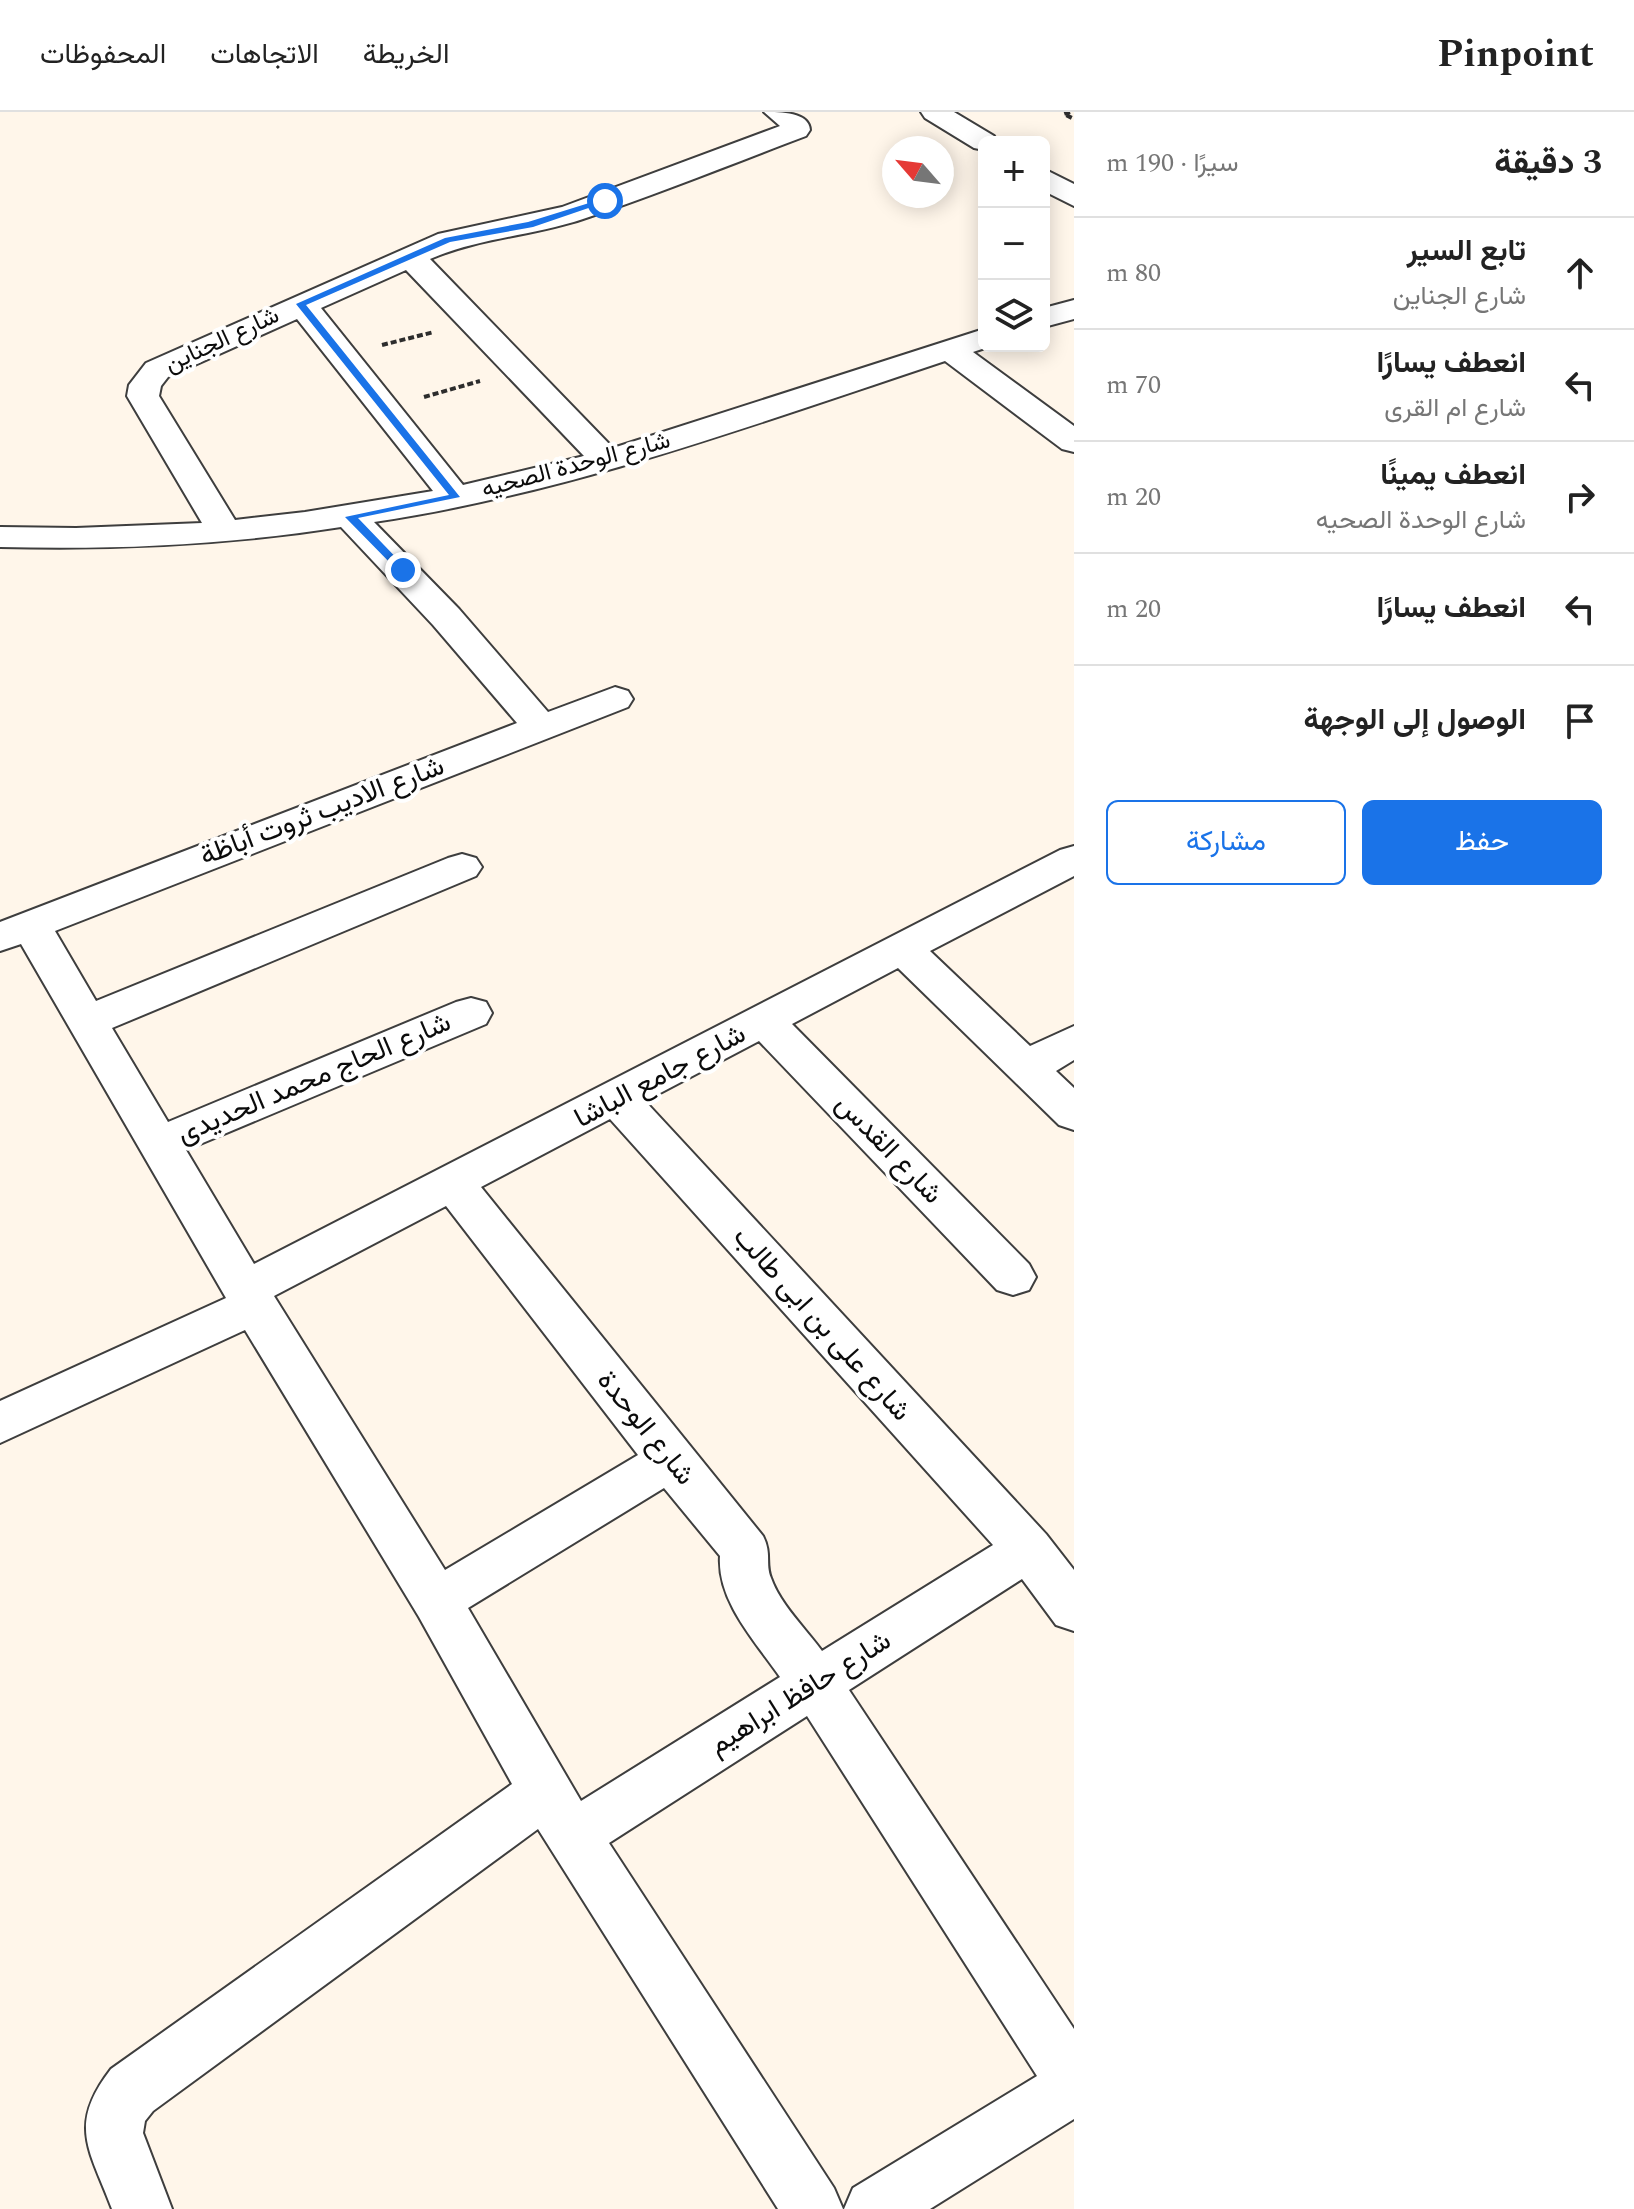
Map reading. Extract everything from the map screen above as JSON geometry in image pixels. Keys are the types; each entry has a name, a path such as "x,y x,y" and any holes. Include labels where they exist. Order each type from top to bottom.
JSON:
{"street":[{"name":"شارع الجناين","path":"223,529 143,396 151,375 164,366 448,240 530,225 572,213 796,130 797,125 778,112"},
{"path":"935,112 978,138"},
{"path":"1050,182 1074,197"},
{"path":"410,256 606,460"},
{"path":"301,304 455,497"},
{"path":"1050,316 1074,309"},
{"name":"شارع الوحدة الصحيه","path":"0,537 140,537 350,517 455,497 606,460 978,340"},
{"path":"949,349 1074,442"},
{"path":"350,517 446,617 540,726"},
{"name":"شارع الاديب ثروت أباظة","path":"15,930 615,699"},
{"name":"شارع جامع الباشا","path":"0,1423 250,1298 452,1182 904,950 1074,859"},
{"path":"85,1022 462,867"},
{"path":"15,930 85,1022 437,1601 559,1814 813,2209"},
{"path":"904,950 1074,1114"},
{"name":"شارع الحاج محمد الحديدى","path":"158,1144 471,1013"},
{"name":"شارع القدس","path":"764,1021 1013,1277"},
{"path":"1026,1068 1074,1041"},
{"name":"شارع على بن ابى طالب","path":"617,1099 1056,1573"},
{"name":"شارع الوحدة","path":"452,1182 745,1551 744,1575 749,1589 815,1683 1074,2083"},
{"path":"437,1601 670,1460"},
{"name":"شارع حافظ ابراهيم","path":"142,2209 113,2133 118,2108 132,2090 559,1814 815,1683 1056,1573"},
{"path":"874,2209 1074,2083"}],"path":[{"path":"1070,112 1064,114 1074,119"},
{"path":"342,355 473,322"},
{"path":"385,409 519,370"}],"route":[{"path":"403,570 350,517 455,497 301,304 448,240 530,225 605,201"}]}
